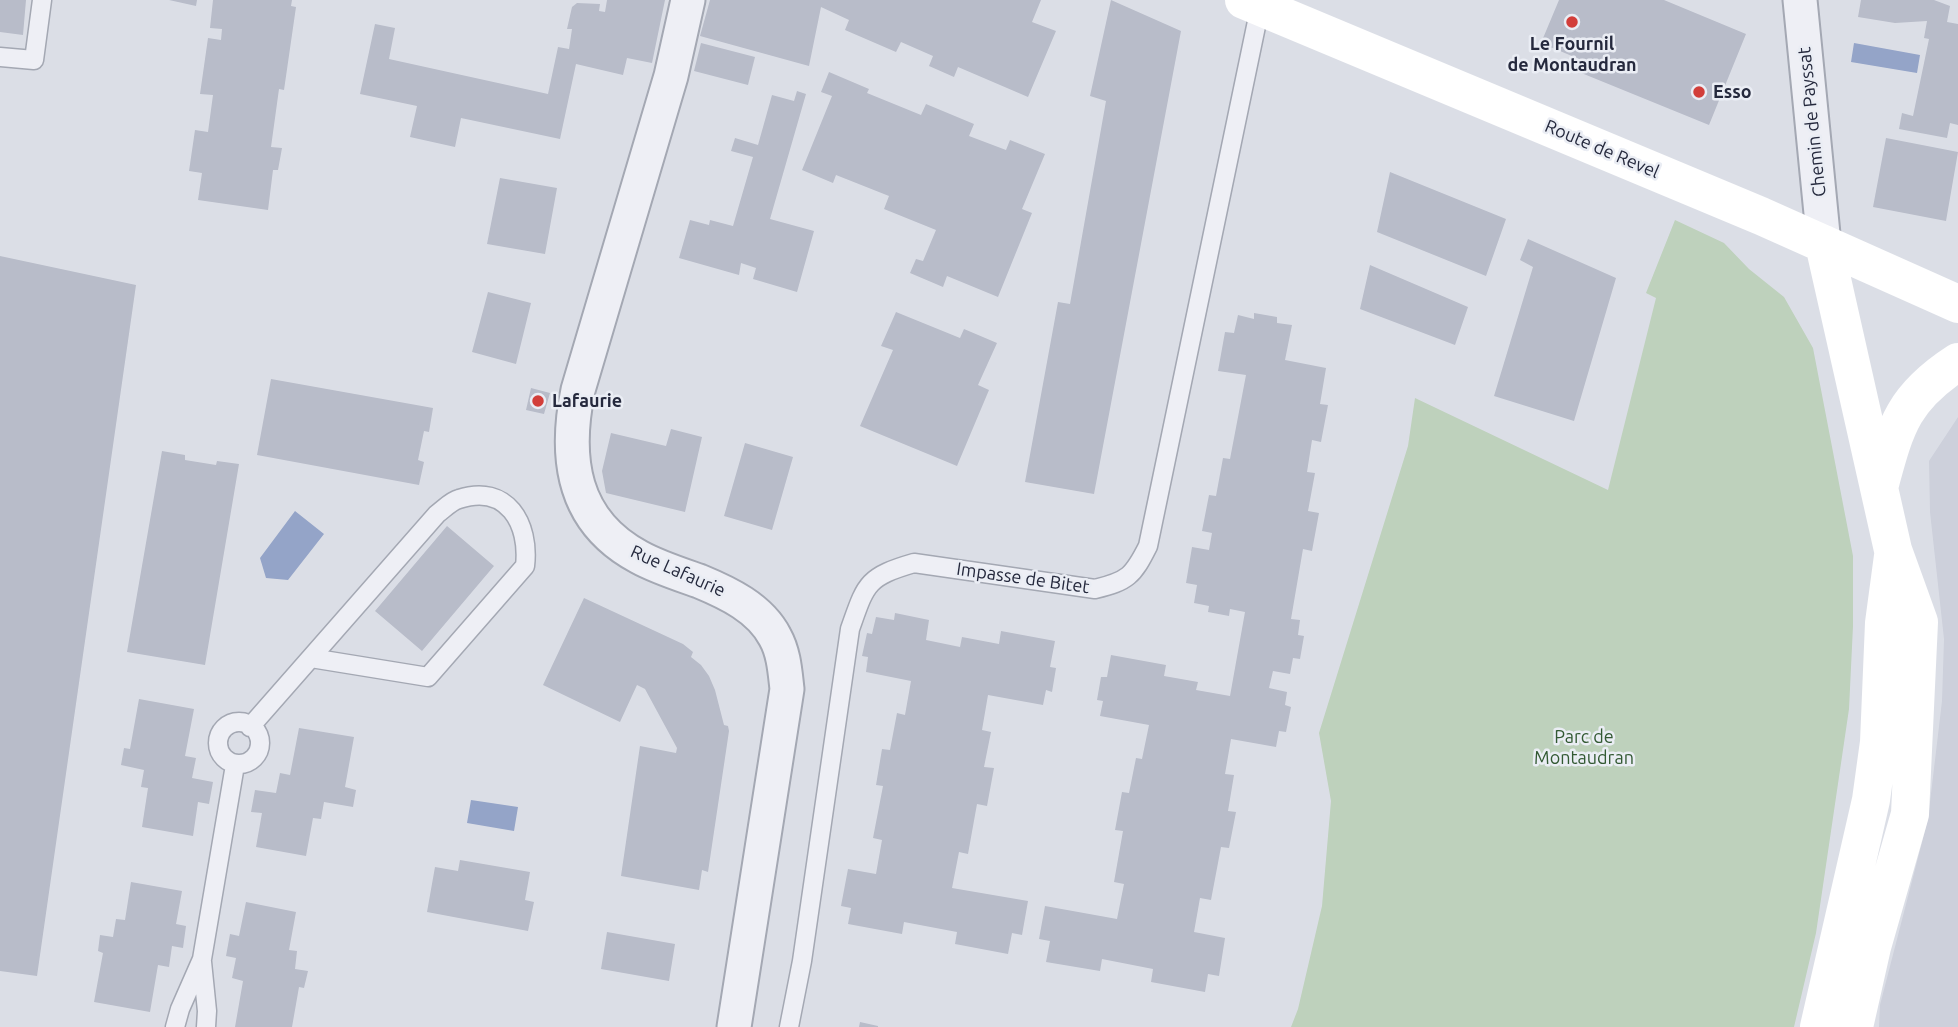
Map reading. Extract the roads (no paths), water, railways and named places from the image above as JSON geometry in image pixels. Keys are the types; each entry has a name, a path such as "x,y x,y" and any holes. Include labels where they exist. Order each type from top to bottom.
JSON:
{"street":[{"name":"Rue Lafaurie","path":"688,0 671,76 578,390 571,424 572,464 580,496 610,538 639,558 731,594 757,615 775,636 784,662 787,690 734,1027"},
{"name":"Chemin de Payssat","path":"1800,0 1824,244"},
{"name":"Route de Revel","path":"1252,3 1824,244 1958,304"},
{"path":"1824,244 1893,550 1919,622 1910,814 1872,947 1854,1027"},
{"path":"1880,486 1892,438 1913,398 1928,382 1958,362"},
{"path":"1819,1027 1871,800 1879,742 1884,623 1893,550"}],"lane":[{"path":"0,57 34,60 42,0"},
{"name":"Impasse de Bitet","path":"789,1027 802,961 850,629 863,590 885,572 914,563 1095,589 1119,583 1137,568 1148,546 1252,3"},
{"path":"250,727 437,514 457,499 475,496 496,498 510,508 523,526 527,548 525,566 428,677 311,658"},
{"path":"243,722 250,727 257,731 260,747 252,762 235,765 221,756 217,740 226,725 243,722"},
{"path":"175,1027 202,958 235,765"},
{"path":"202,958 206,1027"}],"water":[{"path":"1854,43 1920,55 1917,73 1851,62"},
{"path":"295,511 324,534 288,580 266,578 260,558"},
{"path":"471,800 518,807 514,831 467,823"}],"place":[{"name":"Le Fournil de Montaudran","path":"1572,22"},
{"name":"Esso","path":"1699,92"},
{"name":"Lafaurie","path":"538,401"}],"park label":[{"name":"Parc de Montaudran","path":"1584,747"}]}
